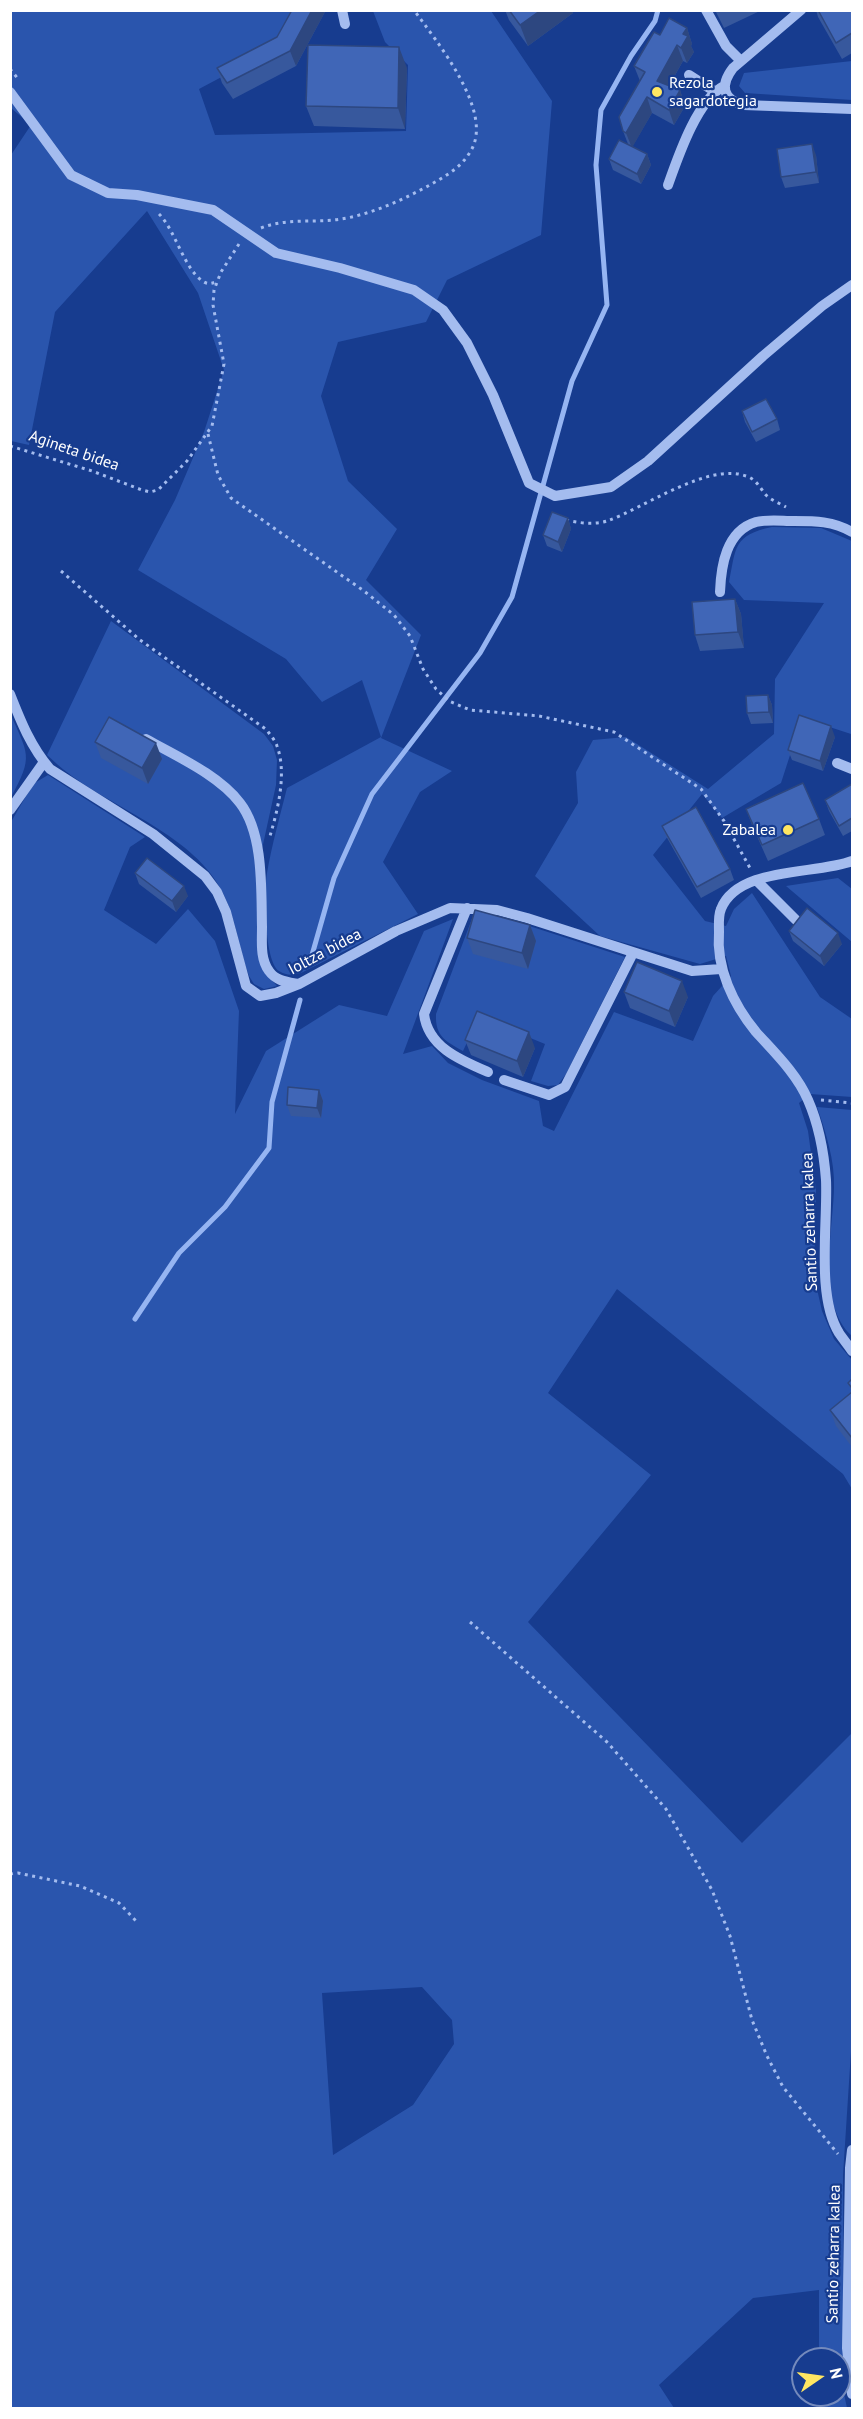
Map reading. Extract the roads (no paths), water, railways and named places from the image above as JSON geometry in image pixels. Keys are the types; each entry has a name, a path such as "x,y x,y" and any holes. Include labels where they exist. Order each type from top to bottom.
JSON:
{"street":[{"path":"342,10 345,24"},
{"path":"706,10 726,46 741,61"},
{"path":"668,185 685,138 728,75 741,61 801,10"},
{"path":"689,75 719,88 735,103 744,105 852,109"},
{"path":"10,92 71,175 108,193 137,195 213,210 276,253 340,268 414,290 443,310 467,343 493,395 529,483 555,496 611,487 648,461 771,349 822,306 852,285"},
{"path":"720,592 721,568 732,540 741,530 756,522 824,521 852,532"},
{"name":"Ioltza bidea","path":"10,694 28,739 50,769 153,834 204,876 217,892 226,912 246,986 260,996 276,993 299,984 415,923 450,908 497,910 692,971 721,969"},
{"path":"140,735 220,783 241,803 252,825 260,867 263,958 269,972 281,981 299,984"},
{"path":"10,810 44,762"},
{"path":"837,763 852,769"},
{"name":"Santio zeharra kalea","path":"852,861 836,867 767,876 732,894 721,910 718,940 721,969 740,1007 755,1030 796,1079 808,1100 821,1140 826,1179 824,1273 829,1304 837,1331 852,1351"},
{"path":"756,880 796,920"},
{"path":"467,908 424,1014 426,1027 436,1042 451,1054 488,1072"},
{"path":"504,1080 549,1095 565,1087 633,953"},
{"name":"Santio zeharra kalea","path":"852,2150 847,2348 852,2394"}],"waterway":[{"path":"310,962 334,878 372,794 480,653 512,597 572,381 607,305 596,165 601,110 631,56 655,21 658,10"},
{"path":"135,1319 179,1253 225,1207 269,1148 272,1102 300,1000"}],"place":[{"name":"Rezola sagardotegia","path":"657,92"},
{"name":"Zabalea","path":"788,830"}]}
